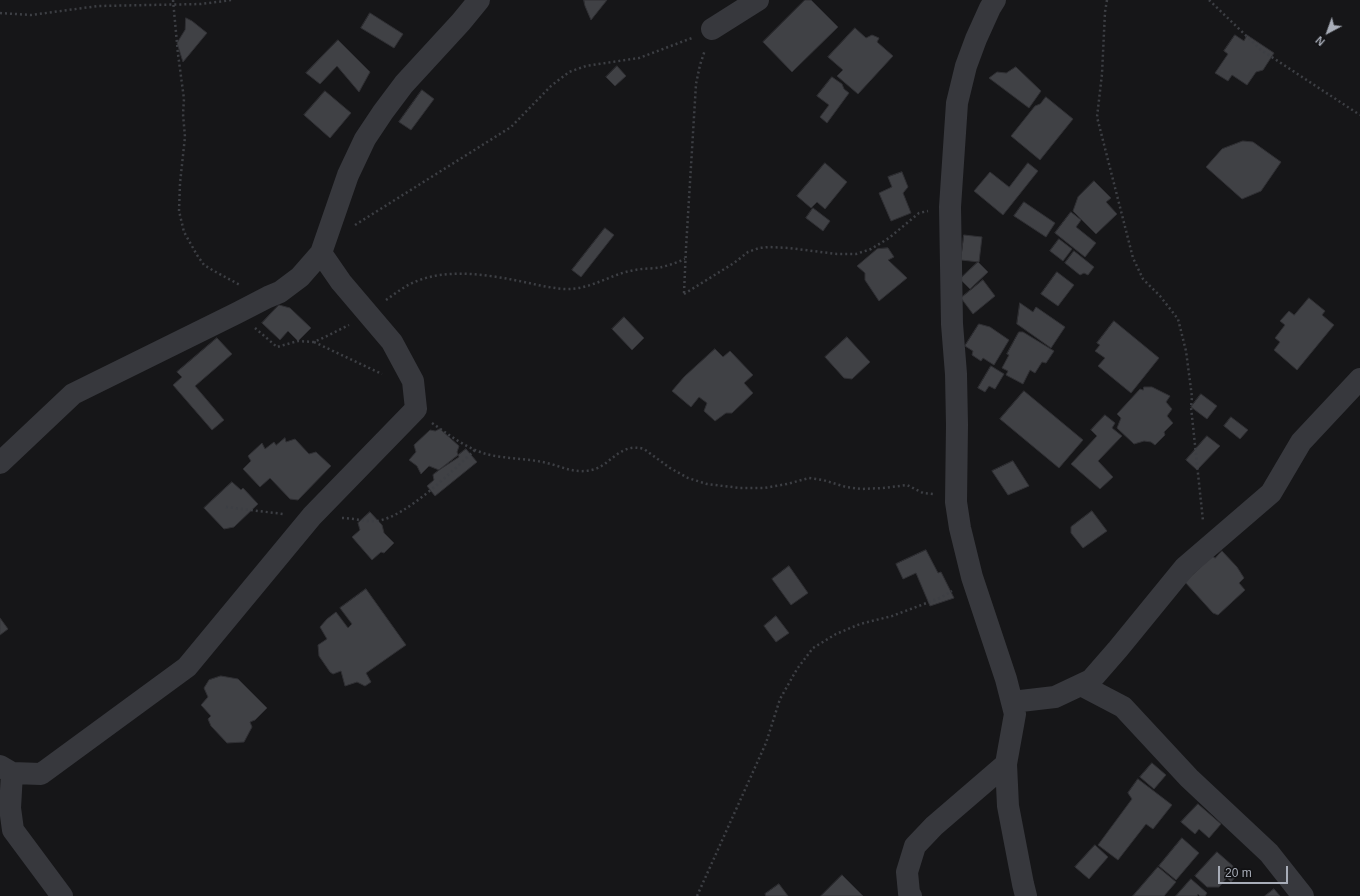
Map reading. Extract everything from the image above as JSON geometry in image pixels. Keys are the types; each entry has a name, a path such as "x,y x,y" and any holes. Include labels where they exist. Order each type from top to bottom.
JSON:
{"street":[{"path":"0,463 73,394 237,313 285,288 300,278 321,253 348,175 365,139 404,84 461,22 479,0"},
{"path":"995,0 976,39 966,66 957,103 950,207 952,324 956,374 956,502 960,528 972,577 1006,679 1015,714 1006,764 1008,806 1026,896"},
{"path":"712,28 748,2"},
{"path":"62,896 13,830 6,770 41,774 187,667 312,516 416,409 413,381 392,342 341,282 321,253"},
{"path":"1012,702 1054,697 1091,680 1185,567 1272,492 1301,442 1360,379"},
{"path":"1081,685 1123,707 1190,778 1269,853 1303,896"},
{"path":"911,896 909,893 908,872 915,846 934,826 1006,764"}],"path":[{"path":"173,0 184,99 183,114 185,137 180,183 179,211 184,232 204,265 245,287"},
{"path":"0,13 31,15 98,6 201,4 232,0"},
{"path":"1107,0 1102,74 1097,117 1133,258 1143,279 1160,296 1178,319 1186,351 1191,389 1191,407 1203,522"},
{"path":"1210,0 1262,50 1360,115"},
{"path":"712,28 700,64 696,84 684,294 734,263 748,252 759,248 789,248 837,254 856,254 870,249 889,238 919,212 950,207"},
{"path":"353,226 511,127 552,86 569,72 586,66 639,58 702,35 712,28"},
{"path":"314,342 325,338 368,313 403,288 418,280 437,275 458,274 487,276 565,289 580,288 597,284 634,270 662,267 686,259"},
{"path":"237,313 277,347 298,341 314,342 365,365 387,377"},
{"path":"416,409 440,429 459,442 475,450 487,454 547,463 570,470 595,469 625,450 639,447 688,478 706,484 740,488 764,488 809,478 861,489 907,485 922,493 929,494 957,490"},
{"path":"697,896 766,743 780,699 797,669 813,648 836,634 860,624 892,616 940,598 972,577"}],"building":[{"path":"584,0 607,0 591,20"},
{"path":"805,0 811,0 838,27 792,72 763,42"},
{"path":"370,13 403,34 394,48 361,28"},
{"path":"186,18 207,33 183,62 177,43 185,30"},
{"path":"855,28 866,38 872,35 879,38 877,42 893,56 858,94 837,76 843,70 828,57"},
{"path":"1235,35 1244,41 1247,35 1274,53 1263,70 1256,72 1247,85 1232,75 1228,81 1215,73 1228,54 1224,51"},
{"path":"338,40 370,72 359,92 337,66 320,84 306,73"},
{"path":"617,66 626,76 615,86 606,77"},
{"path":"1016,67 1041,91 1029,108 989,78 997,72 1006,73"},
{"path":"832,77 842,84 844,89 849,93 827,123 820,117 829,105 817,96"},
{"path":"422,90 434,99 411,130 399,122"},
{"path":"325,91 351,113 330,138 304,115"},
{"path":"1046,97 1073,119 1040,160 1011,136 1035,106 1040,104"},
{"path":"1243,141 1253,142 1281,162 1261,191 1242,199 1206,167 1222,149"},
{"path":"825,163 847,182 825,209 817,202 811,208 797,196"},
{"path":"1028,163 1038,171 1003,215 974,191 990,172 1009,187"},
{"path":"902,172 908,187 903,193 911,213 891,221 879,193 892,187 888,177"},
{"path":"1094,181 1111,198 1106,202 1117,214 1096,234 1073,211 1078,197"},
{"path":"1024,202 1055,223 1046,237 1014,216"},
{"path":"813,208 830,221 823,231 806,218"},
{"path":"1071,212 1081,220 1076,227 1096,243 1085,257 1055,233"},
{"path":"605,228 614,235 581,277 572,270"},
{"path":"964,235 982,237 979,262 961,260"},
{"path":"1059,239 1072,249 1063,261 1050,251"},
{"path":"888,248 894,257 888,260 907,278 879,301 865,280 865,273 857,266 877,249"},
{"path":"1074,251 1094,267 1088,275 1084,273 1080,275 1065,263"},
{"path":"978,262 988,272 970,289 960,279"},
{"path":"1057,272 1074,285 1058,306 1041,294"},
{"path":"983,280 995,296 973,314 961,298"},
{"path":"1309,298 1325,311 1322,315 1334,325 1297,370 1274,350 1280,342 1275,338 1285,325 1280,321 1289,311 1294,315"},
{"path":"1020,303 1033,312 1036,307 1065,327 1051,348 1017,324"},
{"path":"279,305 290,308 311,328 298,341 288,331 280,340 262,323"},
{"path":"624,317 644,338 632,350 612,329"},
{"path":"1114,321 1159,358 1131,393 1098,366 1105,358 1095,351 1100,345 1097,343"},
{"path":"979,324 990,327 1009,340 994,365 983,358 981,361 972,355 973,351 965,346"},
{"path":"1019,332 1023,332 1054,351 1046,363 1042,362 1035,373 1030,370 1023,384 1006,375 1008,371 1002,368 1009,355 1007,354"},
{"path":"847,337 870,362 852,379 844,378 825,357"},
{"path":"217,338 232,354 195,386 224,420 212,430 173,385 182,377 177,372"},
{"path":"715,349 723,357 730,351 753,375 744,383 753,393 732,413 726,413 715,421 704,411 707,403 699,397 691,407 672,391 684,377"},
{"path":"991,366 1004,374 995,389 989,386 985,392 978,388"},
{"path":"1144,387 1152,387 1170,396 1166,402 1172,409 1167,416 1173,423 1164,432 1165,435 1155,445 1151,442 1144,441 1134,444 1117,428 1121,418 1117,414 1140,389 1143,390"},
{"path":"1024,391 1083,440 1059,468 1000,419"},
{"path":"1201,394 1217,406 1207,419 1191,407"},
{"path":"1105,415 1115,423 1112,428 1122,436 1098,461 1113,477 1100,489 1071,464 1097,436 1091,430"},
{"path":"1231,417 1248,430 1240,439 1224,426"},
{"path":"440,429 459,446 457,452 459,457 439,470 429,466 421,474 417,466 409,460 416,452 414,445 430,430 435,431"},
{"path":"1207,436 1220,446 1197,470 1186,460"},
{"path":"285,438 286,442 295,439 309,454 316,452 331,466 298,500 290,499 270,478 260,487 243,469 251,461 248,456 262,443 265,449 274,442 276,445"},
{"path":"466,449 477,462 435,496 427,486 434,480 433,475"},
{"path":"1013,461 1029,486 1008,495 992,471"},
{"path":"232,482 241,490 243,488 258,504 234,527 224,529 204,508"},
{"path":"1092,511 1107,531 1083,548 1071,533 1071,527"},
{"path":"370,512 382,525 384,533 394,543 384,553 381,552 372,560 352,537 360,530 358,523"},
{"path":"926,550 938,573 941,572 954,598 930,606 916,573 903,579 896,564"},
{"path":"1222,551 1237,567 1244,578 1239,583 1245,590 1218,615 1213,613 1185,582 1212,556 1215,558"},
{"path":"789,566 808,593 791,605 772,579"},
{"path":"366,589 406,645 366,673 371,682 365,686 357,682 345,686 341,671 333,674 330,672 319,656 318,645 327,639 320,627 336,612 348,628 352,624 340,608"},
{"path":"776,616 789,633 776,642 764,626"},
{"path":"0,618 8,629 0,635"},
{"path":"221,676 238,679 267,708 255,720 250,722 252,727 244,742 227,743 211,726 208,719 211,716 201,705 208,697 204,688 209,680"},
{"path":"1152,763 1166,775 1154,789 1140,777"},
{"path":"1138,779 1172,805 1153,829 1146,824 1118,860 1098,845 1132,799 1128,793"},
{"path":"1198,804 1221,824 1209,838 1199,829 1195,834 1181,822"},
{"path":"1182,838 1199,853 1176,880 1159,866"},
{"path":"1095,845 1108,857 1089,879 1075,867"},
{"path":"1217,852 1233,866 1232,869 1238,874 1231,882 1227,878 1219,887 1207,887 1195,876"},
{"path":"1158,867 1176,882 1164,896 1133,896"},
{"path":"842,875 863,896 821,896"},
{"path":"1191,879 1207,893 1205,896 1200,896 1198,894 1197,896 1176,896"},
{"path":"779,884 788,896 766,896 765,894"},
{"path":"1274,889 1280,896 1265,896"}]}
